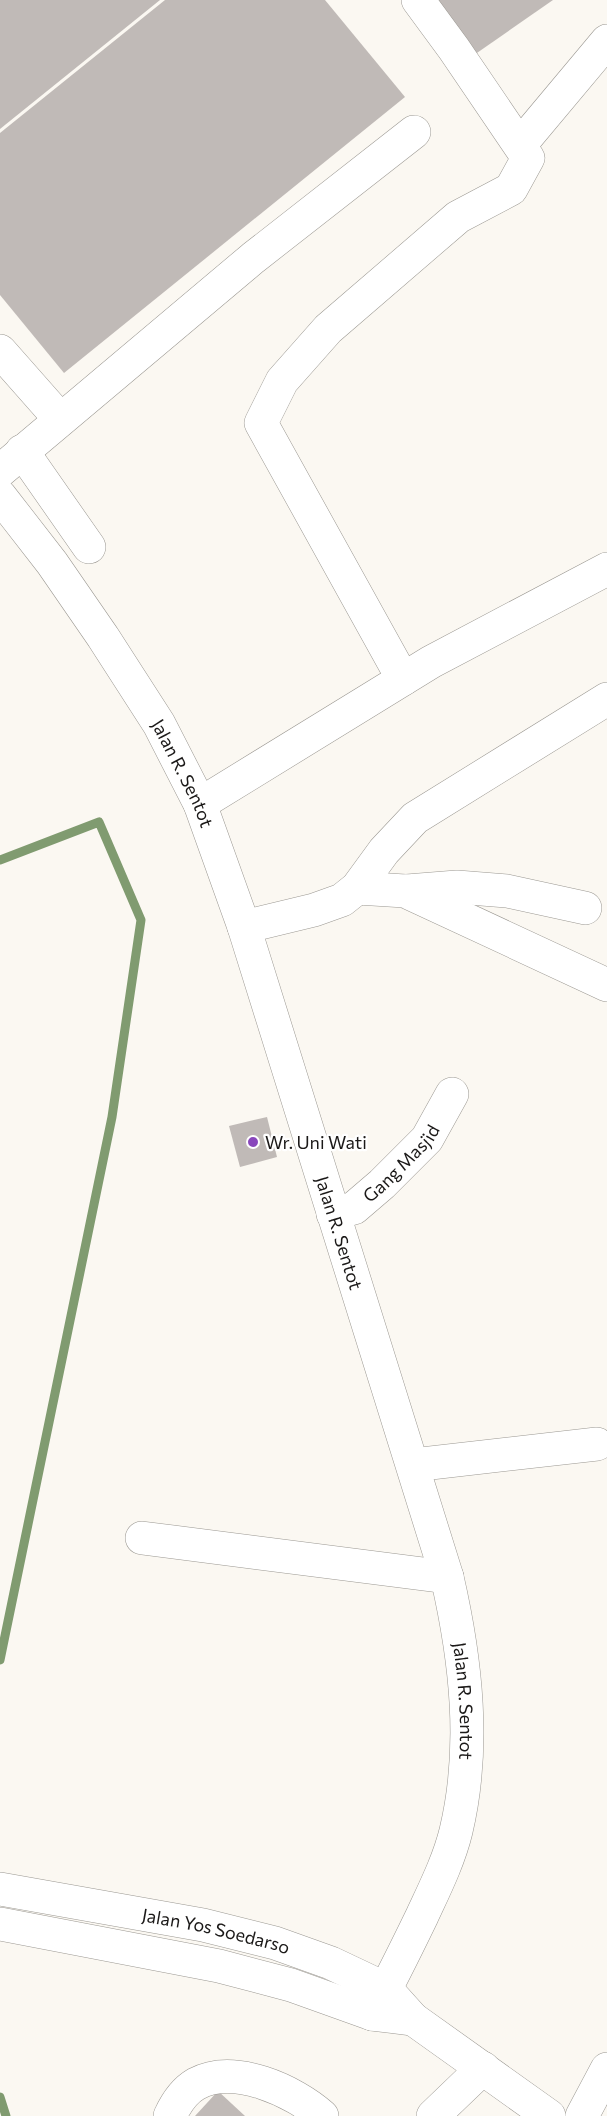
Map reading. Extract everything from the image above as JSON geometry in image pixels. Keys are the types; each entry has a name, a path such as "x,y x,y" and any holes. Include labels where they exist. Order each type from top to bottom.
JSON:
{"main road":[{"path":"403,679 261,423 282,381 328,329 458,217 511,189 528,158 418,0"},
{"path":"520,145 607,41"},
{"path":"89,547 11,461 253,258 414,132"},
{"path":"0,351 60,419"},
{"name":"Jalan R. Sentot","path":"2,503 52,563 103,637 159,724 200,804 243,927 447,1577 459,1626 465,1679 467,1742 464,1785 456,1832 441,1875 379,2001"},
{"path":"200,804 431,662 607,569"},
{"path":"243,927 342,900 357,888 384,851 415,818 607,699"},
{"path":"357,888 405,891 457,887 507,891 585,908"},
{"path":"405,891 607,985"},
{"name":"Gang Masjid","path":"333,1214 354,1208 427,1139 452,1094"},
{"path":"413,1465 597,1444"},
{"path":"142,1538 447,1577"},
{"name":"Jalan Yos Soedarso","path":"0,1889 203,1925 275,1943 331,1963 379,2001 413,2019 549,2116"},
{"name":"Jalan Yos Soedarso","path":"0,1924 229,1969 291,1985 379,2001"},
{"path":"433,2116 483,2068"},
{"path":"582,2116 607,2069"},
{"path":"170,2116 183,2094 197,2084 229,2077 252,2080 279,2088 310,2106 322,2116"}],"building":[{"path":"0,0 160,0 0,129"},
{"path":"165,0 325,0 405,97 64,373 0,295 0,133"},
{"path":"435,0 553,0 474,55"},
{"name":"Wr. Uni Wati","path":"267,1117 277,1157 240,1167 229,1126"},
{"path":"218,2091 245,2116 195,2116"}],"waterway":[{"path":"0,860 99,822 141,920 112,1117 0,1660"},
{"path":"0,2097 6,2116"}],"place":[{"name":"Wr. Uni Wati","path":"253,1142"}]}
